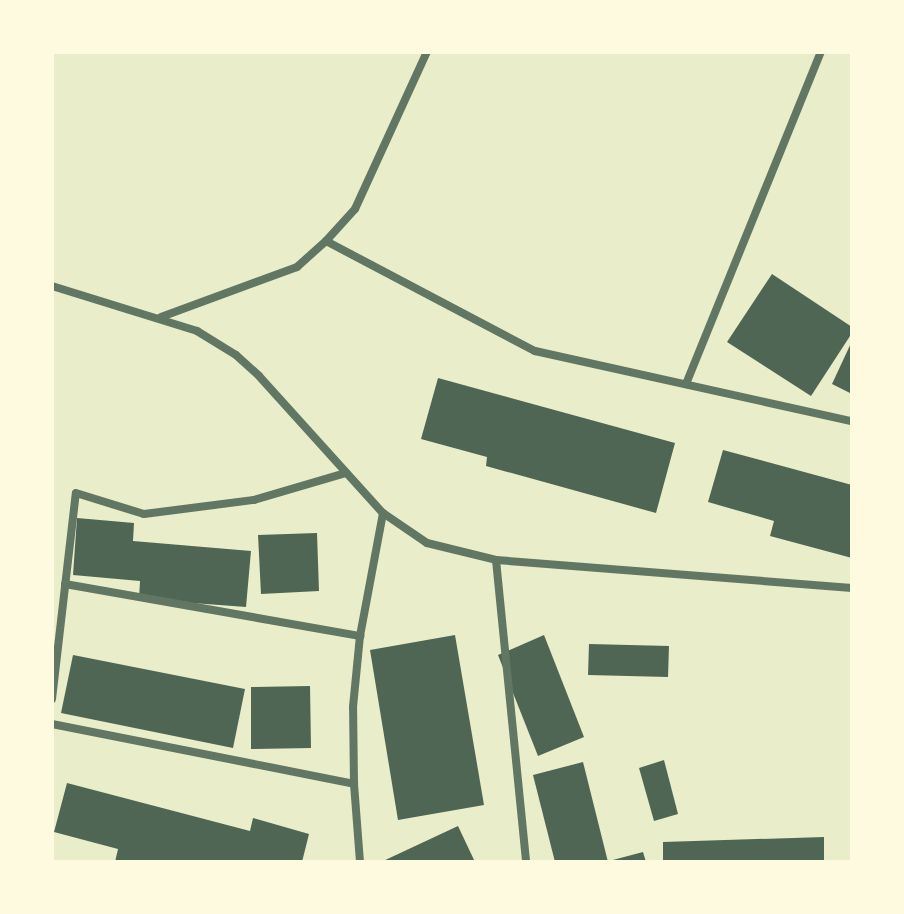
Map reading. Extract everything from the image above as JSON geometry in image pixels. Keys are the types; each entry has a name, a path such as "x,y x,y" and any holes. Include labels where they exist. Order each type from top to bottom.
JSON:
{"street":[{"path":"161,317 297,267 326,241 361,197 427,52"},
{"path":"686,384 821,52"},
{"path":"326,241 535,351 852,421"},
{"path":"52,286 161,317 197,331 236,355 267,384 383,513 427,543 496,560 852,588"},
{"path":"52,699 76,493 144,514 254,500 346,473"},
{"path":"360,862 354,784 353,707 360,636 383,513"},
{"path":"496,560 526,862"},
{"path":"65,584 360,636"},
{"path":"52,724 354,784"}],"building":[{"path":"772,274 852,327 852,333 811,396 727,342"},
{"path":"852,341 852,394 832,384"},
{"path":"438,378 675,443 656,513 486,466 487,457 421,439"},
{"path":"723,450 852,485 852,558 770,536 774,521 708,502"},
{"path":"77,518 134,523 133,541 251,551 246,607 139,599 140,581 73,575"},
{"path":"317,533 319,591 261,594 258,535"},
{"path":"455,635 484,805 398,820 370,650"},
{"path":"544,635 584,737 538,756 498,655"},
{"path":"589,644 669,646 668,677 588,675"},
{"path":"73,655 245,689 233,748 61,713"},
{"path":"310,686 311,748 251,749 251,687"},
{"path":"664,760 678,814 654,821 639,768"},
{"path":"583,762 608,862 555,862 533,775"},
{"path":"67,783 250,831 253,818 309,834 302,862 115,862 118,849 54,832"},
{"path":"458,826 475,862 381,862"},
{"path":"824,837 824,862 663,862 663,842"},
{"path":"643,852 646,862 609,862 609,861"}]}
